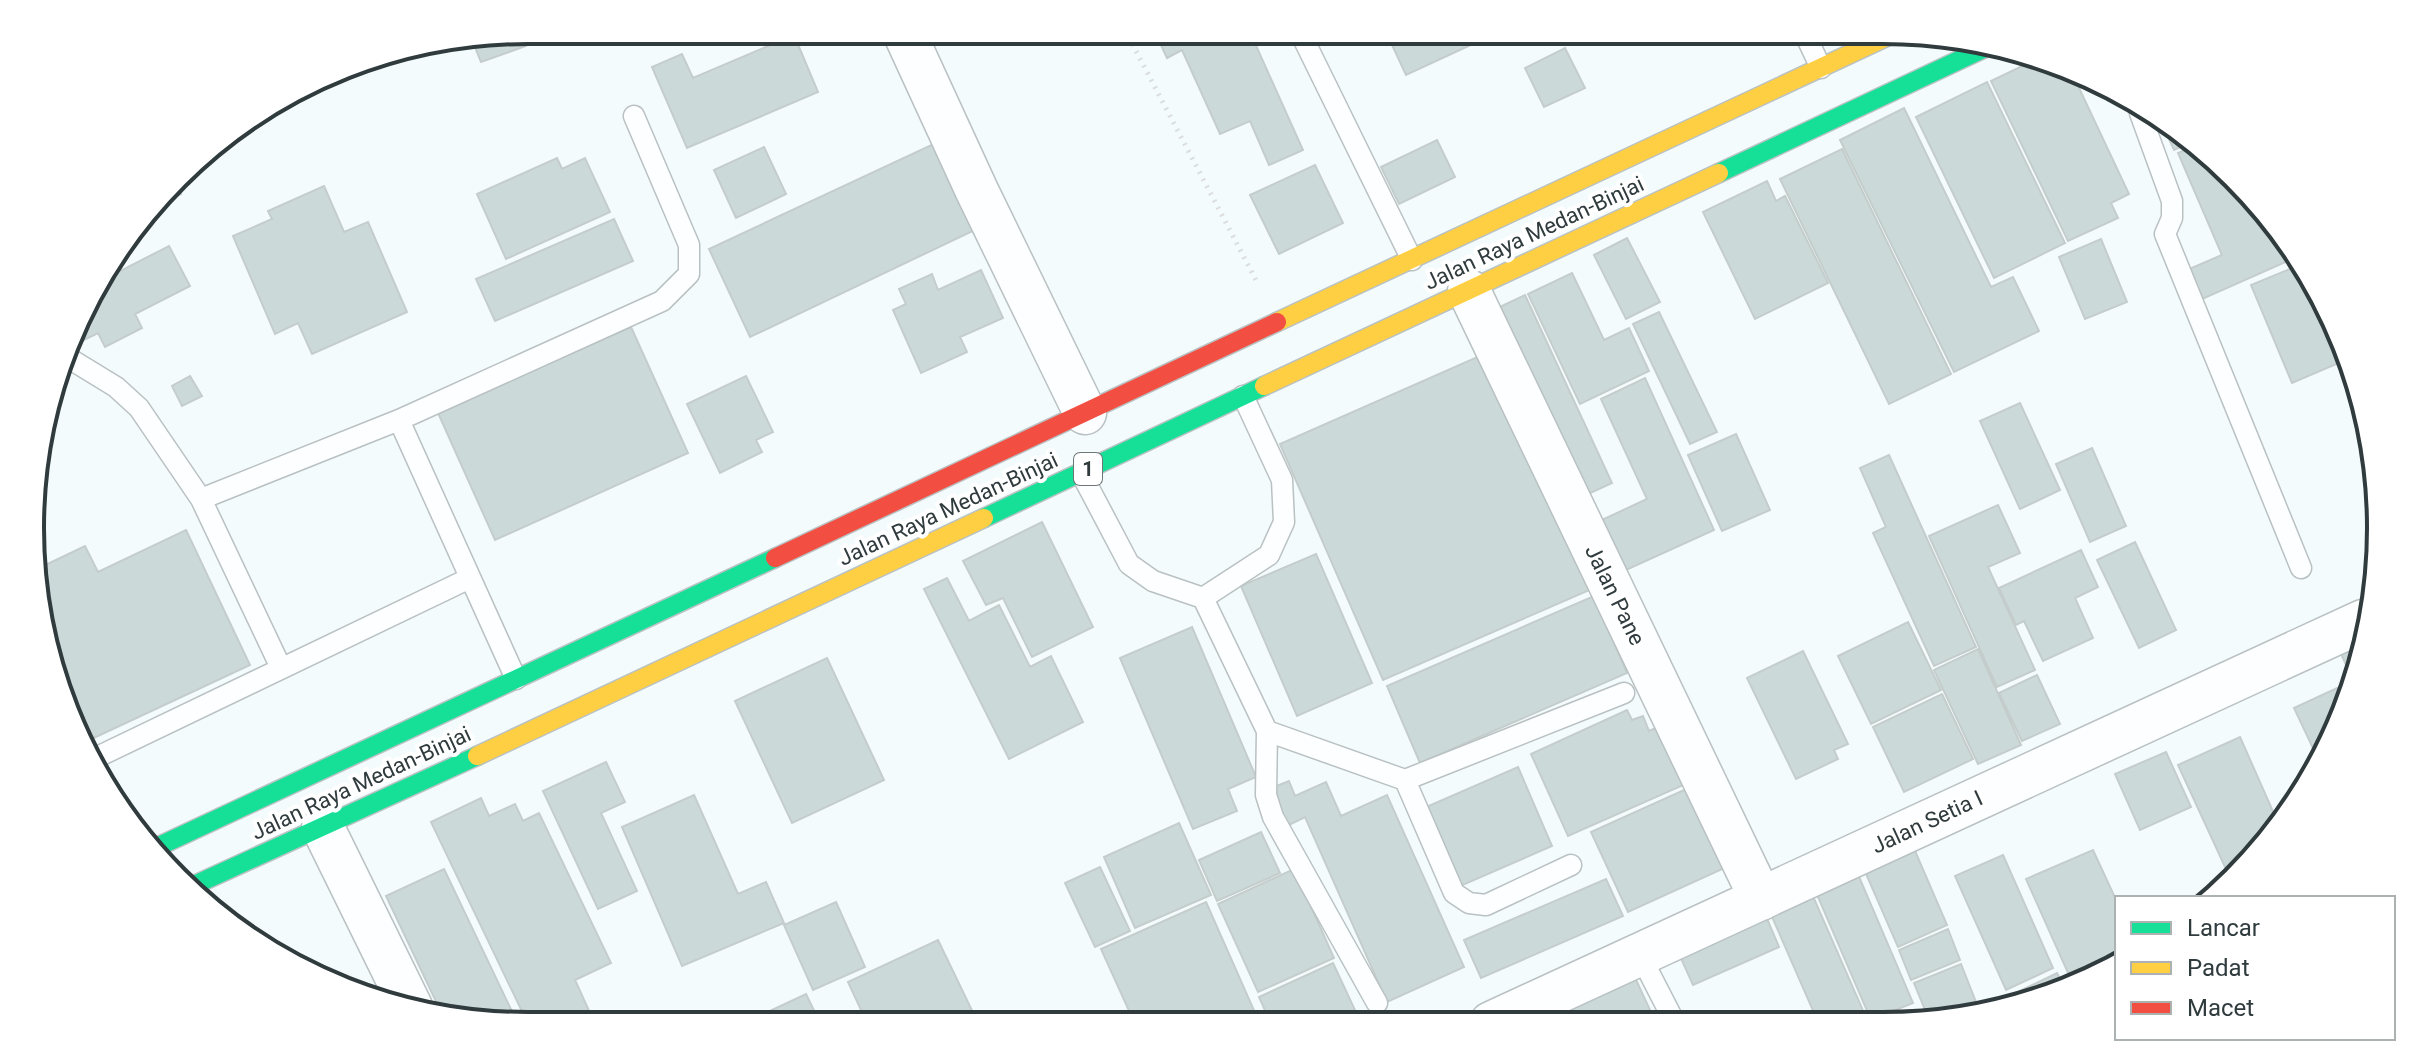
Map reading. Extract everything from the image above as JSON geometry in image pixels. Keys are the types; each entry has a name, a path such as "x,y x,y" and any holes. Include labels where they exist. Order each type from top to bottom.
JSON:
{"highway":[{"name":"Jalan Raya Medan-Binjai","path":"162,845 516,679 832,538 1085,413 1872,44"},
{"name":"Jalan Raya Medan-Binjai","path":"199,883 323,828 848,574 1081,473 1975,53"}],"street":[{"path":"909,44 1085,413"},
{"name":"Jalan Pane","path":"1469,291 1761,899"},
{"name":"Jalan Setia I","path":"1515,1012 2358,623"},
{"path":"323,828 406,997"}],"lane":[{"path":"1306,44 1412,260"},
{"path":"1810,44 1821,68"},
{"path":"201,499 399,420 662,301 689,274 689,245 634,116"},
{"path":"2143,120 2172,201 2172,218 2165,234 2301,568"},
{"path":"74,361 116,387 139,408 201,499 281,668"},
{"path":"1203,598 1269,555 1284,522 1282,480 1243,396"},
{"path":"399,420 516,679"},
{"path":"1081,473 1129,564 1153,581 1203,598 1267,731 1266,795 1273,817 1377,1003"},
{"path":"101,755 470,578"},
{"path":"1267,731 1405,780 1624,693"},
{"path":"1405,780 1454,893 1469,903 1486,905 1571,865"},
{"path":"1640,955 1669,1012"}],"path":[{"path":"1132,44 1278,322"}],"building":[{"path":"525,44 526,46 481,62 475,47"},
{"path":"773,44 798,44 818,92 687,148 652,67 682,54 693,78"},
{"path":"1160,44 1255,44 1303,150 1269,165 1250,121 1220,134 1182,50 1167,58"},
{"path":"1392,44 1473,44 1406,75"},
{"path":"1565,48 1585,88 1544,107 1525,68"},
{"path":"2024,65 2078,85 2129,194 2111,203 2118,218 2068,241 1991,81"},
{"path":"1987,82 2065,243 1994,278 1916,117"},
{"path":"1904,108 1991,287 2013,277 2039,331 1954,372 1840,140"},
{"path":"2168,137 2181,147 2174,150"},
{"path":"1437,140 1455,177 1399,204 1381,167"},
{"path":"940,141 981,227 750,337 709,249"},
{"path":"764,147 786,194 736,218 714,170"},
{"path":"1842,149 1951,374 1889,404 1780,179"},
{"path":"2185,150 2225,186 2267,233 2287,261 2200,300 2187,270 2222,255 2178,153"},
{"path":"557,158 562,169 585,158 610,212 506,259 477,194"},
{"path":"1315,165 1343,223 1279,254 1250,195"},
{"path":"1767,181 1776,201 1785,196 1828,283 1755,319 1703,212"},
{"path":"324,186 344,232 368,222 407,312 312,354 298,323 275,334 233,236 272,219 268,211"},
{"path":"614,219 633,261 495,321 476,279"},
{"path":"1627,238 1660,302 1626,319 1594,255"},
{"path":"2101,239 2127,302 2085,319 2059,257"},
{"path":"169,246 190,286 135,314 142,328 105,347 98,333 82,341 94,314 118,272"},
{"path":"2291,268 2317,314 2338,363 2292,383 2251,285"},
{"path":"981,270 1003,318 960,337 967,352 921,373 893,310 906,304 899,289 932,274 938,290"},
{"path":"1572,273 1604,340 1629,328 1649,371 1580,404 1528,294"},
{"path":"1525,295 1612,483 1573,501 1487,313"},
{"path":"1659,312 1717,432 1690,444 1633,324"},
{"path":"631,327 688,453 495,540 438,413"},
{"path":"1491,351 1594,588 1383,680 1280,444"},
{"path":"190,376 202,396 182,406 172,386"},
{"path":"746,376 773,432 756,440 762,452 720,473 687,404"},
{"path":"1645,378 1714,530 1615,575 1589,526 1647,499 1601,399"},
{"path":"2020,403 2060,490 2020,509 1980,421"},
{"path":"1736,434 1770,510 1722,531 1688,455"},
{"path":"2092,448 2126,526 2090,542 2056,464"},
{"path":"1889,455 1976,647 1934,666 1873,533 1886,527 1860,468"},
{"path":"1998,505 2020,553 1988,567 2035,670 1997,687 1929,536"},
{"path":"1042,522 1093,627 1032,657 1003,598 986,605 963,561"},
{"path":"186,530 250,665 92,739 60,653 45,565 85,546 98,572"},
{"path":"2135,542 2176,630 2139,648 2097,560"},
{"path":"2081,550 2098,587 2075,598 2093,638 2043,661 2024,621 2016,625 1999,588"},
{"path":"1316,554 1372,683 1297,716 1241,586"},
{"path":"947,578 969,621 999,605 1030,667 1051,656 1083,722 1009,759 924,589"},
{"path":"1594,596 1627,673 1420,763 1387,686"},
{"path":"1908,622 1941,690 1871,724 1838,656"},
{"path":"1192,627 1256,777 1228,789 1237,811 1193,829 1120,658"},
{"path":"1978,649 2021,745 1978,764 1934,670"},
{"path":"2352,649 2347,666 2341,654"},
{"path":"1803,651 1848,744 1834,750 1838,759 1796,779 1747,678"},
{"path":"827,658 884,780 792,823 735,701"},
{"path":"2037,675 2060,724 2022,741 1999,693"},
{"path":"2337,688 2338,691 2313,749 2294,708"},
{"path":"1942,694 1973,759 1904,792 1873,727"},
{"path":"1627,710 1632,720 1643,716 1649,731 1665,724 1690,782 1568,836 1531,754"},
{"path":"2240,737 2274,813 2226,869 2178,765"},
{"path":"2166,752 2191,807 2140,830 2115,774"},
{"path":"606,762 625,802 601,813 637,891 598,909 543,791"},
{"path":"1518,767 1552,846 1458,887 1424,808"},
{"path":"1289,781 1295,796 1326,782 1341,816 1387,795 1464,967 1387,1002 1305,817 1285,827 1269,789"},
{"path":"1695,785 1731,865 1628,912 1591,832"},
{"path":"694,795 738,894 766,882 784,923 682,966 622,827"},
{"path":"481,798 489,816 515,804 523,821 539,813 611,963 575,980 590,1012 522,1012 431,822"},
{"path":"1179,823 1211,895 1135,928 1104,857"},
{"path":"1261,832 1280,873 1217,901 1199,860"},
{"path":"1909,837 1947,925 1898,947 1860,860"},
{"path":"2093,850 2115,898 2115,952 2069,975 2026,879"},
{"path":"2003,855 2053,968 2006,990 1955,876"},
{"path":"1854,865 1913,1003 1891,1012 1868,1012 1812,883"},
{"path":"1100,867 1130,931 1095,947 1065,883"},
{"path":"444,869 512,1012 437,1003 386,896"},
{"path":"1294,869 1334,958 1258,992 1218,904"},
{"path":"1606,879 1623,916 1481,978 1464,940"},
{"path":"1808,885 1864,1012 1814,1012 1766,903"},
{"path":"836,902 865,967 813,990 784,925"},
{"path":"1206,902 1255,1012 1130,1012 1101,949"},
{"path":"1762,907 1779,947 1693,985 1675,945"},
{"path":"1948,929 1960,960 1911,980 1899,950"},
{"path":"938,940 973,1012 862,1012 848,982"},
{"path":"1333,963 1356,1012 1266,1012 1259,997"},
{"path":"1961,964 1976,1003 1925,1010 1914,983"},
{"path":"1631,969 1651,1012 1559,1012"},
{"path":"2057,973 2060,978 2039,986 2012,995"},
{"path":"806,994 815,1012 768,1012"}],"traffic: fast":[{"path":"1719,173 1975,53"},
{"path":"984,518 1264,386"},
{"path":"162,845 775,558"},
{"path":"199,883 477,756"}],"traffic: slow":[{"path":"1277,322 1871,44"},
{"path":"1264,386 1719,173"},
{"path":"477,756 984,518"}],"traffic: jam":[{"path":"775,558 1277,322"}]}
